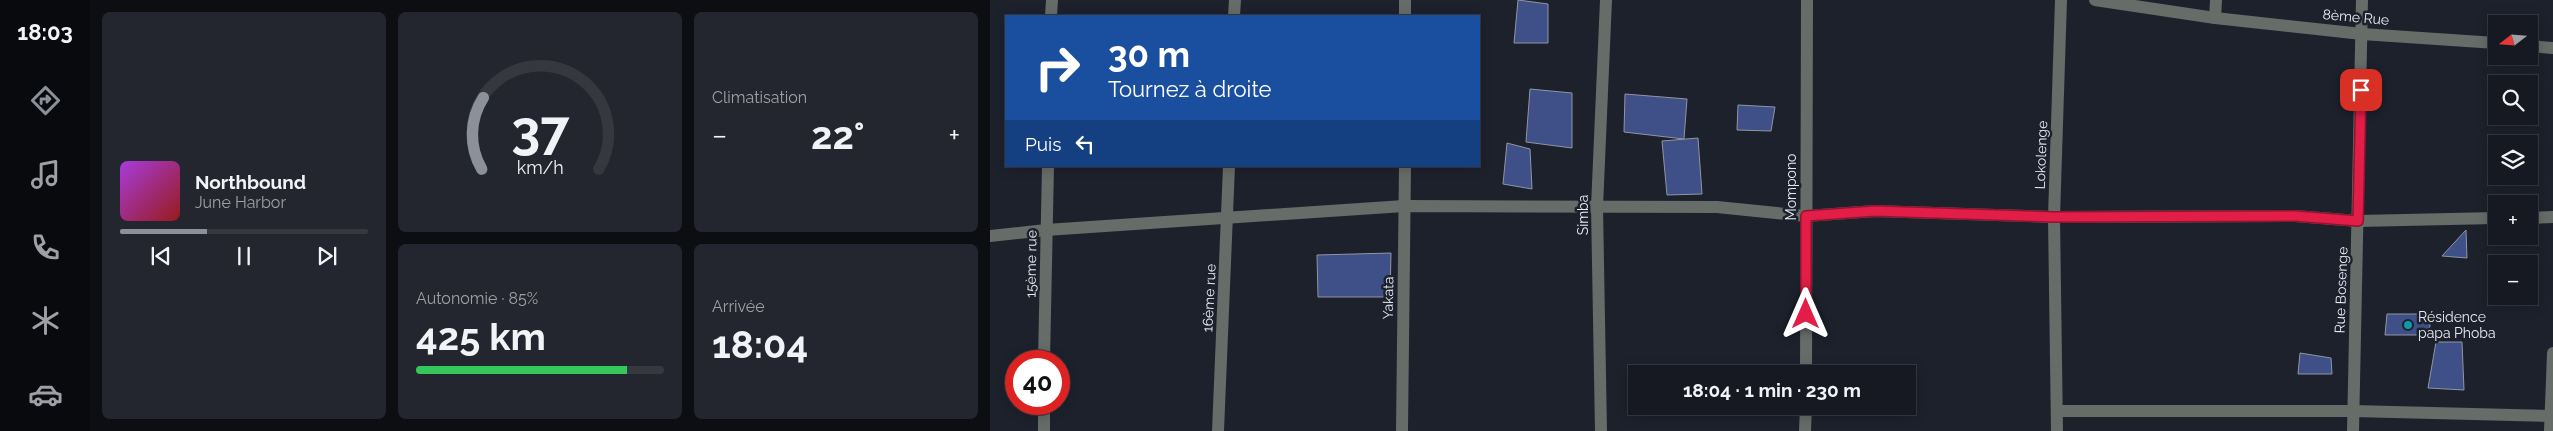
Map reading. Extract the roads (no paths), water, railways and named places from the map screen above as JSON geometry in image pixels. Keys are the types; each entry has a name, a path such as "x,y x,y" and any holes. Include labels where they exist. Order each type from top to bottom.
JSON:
{"street":[{"path":"1051,15 1052,0"},
{"path":"1234,15 1235,0"},
{"path":"1405,0 1405,15"},
{"name":"Simba","path":"1601,431 1598,206 1606,0"},
{"name":"Mompono","path":"1806,365 1807,0"},
{"name":"Lokolenge","path":"2057,431 2054,217 2060,0"},
{"name":"8ème Rue","path":"2095,0 2215,18 2362,34 2488,42"},
{"path":"2215,18 2216,0"},
{"name":"Rue Bosenge","path":"2353,431 2362,0"},
{"path":"2538,47 2553,48"},
{"name":"15ème rue","path":"1044,350 1048,167"},
{"name":"16ème rue","path":"1218,431 1229,167"},
{"name":"Yakata","path":"1402,431 1405,167"},
{"path":"990,236 1046,230 1404,206 1718,207 1806,216 1875,211 2054,217 2295,216 2358,221 2488,218"},
{"path":"2538,218 2553,217"},
{"path":"2550,431 2553,353"},
{"path":"2057,411 2353,411 2552,416"},
{"path":"1044,415 1044,431"},
{"path":"1805,431 1806,415"}],"place":[{"name":"Résidence papa Phoba","path":"2408,325"}]}
